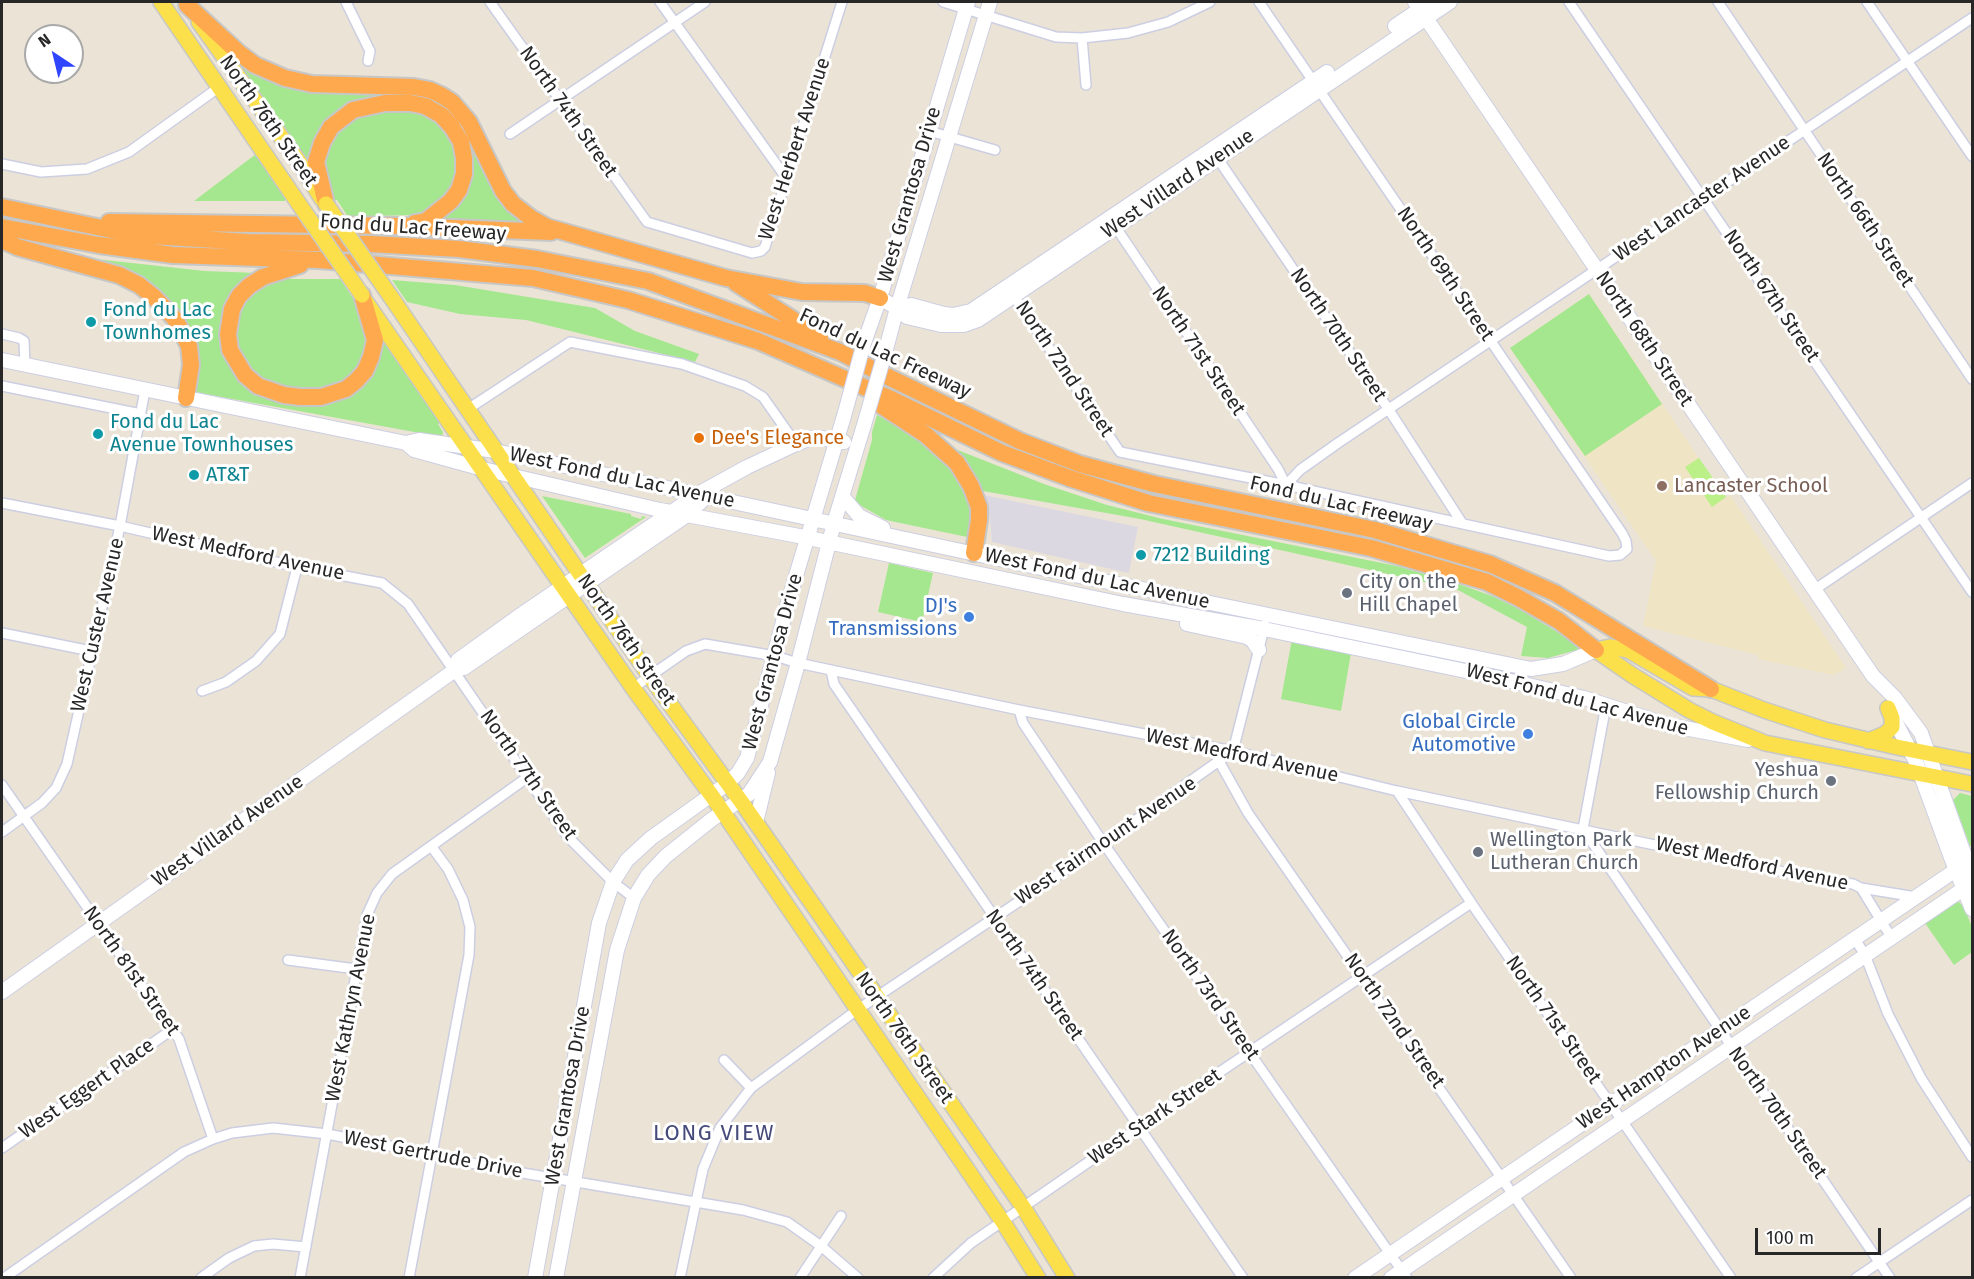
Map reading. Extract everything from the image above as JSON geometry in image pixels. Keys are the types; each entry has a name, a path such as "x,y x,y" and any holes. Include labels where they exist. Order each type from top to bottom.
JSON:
{"highway":[{"path":"186,3 239,53 255,65 285,78 312,84 414,87 441,95 452,102 469,122 495,177 513,204 546,227 726,278 802,292 865,293 880,298"},
{"path":"326,204 316,162 322,143 331,127 353,110 369,106 401,102 425,106 441,115 452,128 460,142 464,158 464,174 459,190 440,211 426,221 402,226"},
{"name":"Fond du Lac Freeway","path":"2,207 135,235 248,242 371,244 459,249 537,259 648,280 840,352 1020,441 1080,464 1154,484 1375,530 1490,564 1555,593 1711,689"},
{"path":"71,222 402,226 523,230 575,236"},
{"name":"Fond du Lac Freeway","path":"2,227 99,245 173,255 319,260 533,278 628,300 758,341 889,398 1002,453 1069,478 1148,503 1371,548 1487,582 1559,621 1596,650"},
{"path":"2,240 17,247 119,275 139,285 154,297 175,319 189,346 191,365 186,398"},
{"path":"319,260 279,270 263,277 239,296 232,309 228,334 230,350 245,375 264,388 300,398 321,397 346,388 365,371 375,340 362,296"},
{"path":"726,278 795,319 840,352"},
{"path":"835,375 926,435 957,463 971,486 979,507 974,553"}],"main road":[{"name":"North 76th Street","path":"161,2 633,688 723,812 1003,1222 1038,1278"},
{"name":"North 76th Street","path":"186,3 299,162 651,678 741,800 1023,1207 1067,1278"},
{"path":"1596,650 1610,647 1628,650 1683,684 1702,690 1711,689 1792,720 1868,741 1972,762"},
{"name":"West Fond du Lac Avenue","path":"1596,650 1689,710 1765,743 1972,784"},
{"path":"1868,741 1885,734 1892,727 1892,718 1888,708"}],"street":[{"path":"346,2 370,51 368,60"},
{"name":"North 74th Street","path":"490,2 647,222"},
{"path":"660,2 788,179"},
{"path":"510,134 705,2"},
{"name":"West Herbert Avenue","path":"647,222 752,253 760,251 765,246 842,2"},
{"path":"943,2 988,8 1056,37 1082,38 1128,33 1158,25 1210,2"},
{"name":"North 69th Street","path":"1259,2 1622,533 1627,549 1620,555 1609,556 1462,523"},
{"name":"West Villard Avenue","path":"880,298 907,317 941,325 957,326 978,320 1010,291 1316,85 1423,7 1450,2"},
{"name":"North 67th Street","path":"1569,2 1972,592"},
{"name":"North 66th Street","path":"1718,2 1972,379"},
{"path":"1868,2 1972,156"},
{"name":"West Grantosa Drive","path":"535,1278 599,923 613,882 627,860 651,838 728,783 747,758 864,343 880,298 967,5"},
{"name":"North 68th Street","path":"1423,7 1873,676 1972,876"},
{"name":"West Grantosa Drive","path":"556,1278 616,950 634,898 648,875 666,856 741,800 755,786 770,762 834,523 988,8"},
{"name":"West Lancaster Avenue","path":"1286,484 1300,470 1972,18"},
{"path":"1082,38 1086,85"},
{"path":"2,164 41,172 87,169 129,152 218,88"},
{"path":"929,132 995,150"},
{"name":"North 70th Street","path":"1214,154 1389,410 1462,523"},
{"name":"North 71st Street","path":"1112,222 1286,484"},
{"name":"North 72nd Street","path":"1010,291 1120,452 1286,484"},
{"path":"2,334 24,341 25,365"},
{"path":"468,409 570,342 682,364 745,386 754,391 770,407 796,444"},
{"name":"West Fond du Lac Avenue","path":"2,360 406,443 419,440 495,451 706,492 909,540 1531,669 1563,664 1596,650"},
{"path":"2,386 141,414"},
{"name":"West Custer Avenue","path":"2,832 42,803 56,788 63,776 120,526 145,390"},
{"name":"West Villard Avenue","path":"2,992 455,670 458,660 566,591 672,512 747,467 812,438 837,440 857,447"},
{"name":"West Fond du Lac Avenue","path":"406,443 414,450 483,469 672,512 1514,681 1606,705 1637,717 1668,725 1765,743"},
{"path":"1814,590 1972,483"},
{"path":"1286,484 1462,523"},
{"name":"West Villard Avenue","path":"583,579 687,515 706,492"},
{"path":"843,497 859,516 909,540"},
{"name":"West Medford Avenue","path":"2,503 120,526 297,567 382,583 408,604 455,670"},
{"path":"974,553 976,564 983,575"},
{"path":"202,691 226,682 256,661 279,634 297,567"},
{"path":"1148,608 1157,618 1247,637 1259,650"},
{"path":"1233,752 1267,615"},
{"path":"2,633 91,651"},
{"name":"West Medford Avenue","path":"633,688 651,678 686,651 705,644 775,656 798,663 1019,710 1233,752 1397,791 1822,880 1916,897"},
{"name":"North 77th Street","path":"455,670 568,837 613,882 634,898"},
{"name":"North 74th Street","path":"831,670 834,684 1244,1278"},
{"name":"North 68th Street","path":"1873,676 1895,698 1921,734 1965,864 1972,909"},
{"path":"1583,829 1606,705"},
{"name":"North 73rd Street","path":"1019,710 1023,723 1104,844 1391,1254 1400,1275"},
{"path":"755,733 777,739"},
{"name":"West Fairmount Avenue","path":"680,1278 703,1169 720,1128 751,1088 857,1010 1104,844 1233,752"},
{"path":"756,822 770,762"},
{"name":"North 72nd Street","path":"1220,763 1248,813 1571,1278"},
{"name":"West Kathryn Avenue","path":"300,1278 356,969 367,915 377,892 392,874 528,777"},
{"name":"North 81st Street","path":"2,785 173,1029 184,1050 213,1138"},
{"name":"North 71st Street","path":"1397,791 1471,903 1731,1278"},
{"name":"North 70th Street","path":"1583,829 1890,1278"},
{"path":"409,1278 469,955 470,927 464,900 448,869 431,846"},
{"name":"West Hampton Avenue","path":"1355,1278 1965,864"},
{"name":"West Hampton Avenue","path":"1400,1275 1513,1195 1968,886"},
{"name":"West Medford Avenue","path":"1861,888 1891,937"},
{"name":"West Stark Street","path":"933,1278 971,1243 1471,903"},
{"path":"1855,939 1865,955 1888,1014 1921,1078 1972,1157"},
{"path":"288,960 356,969"},
{"name":"West Eggert Place","path":"2,1148 173,1029"},
{"path":"724,1060 751,1088"},
{"name":"West Gertrude Drive","path":"213,1138 232,1133 273,1128 327,1134 493,1168 743,1210 787,1222 822,1246 858,1278"},
{"path":"4,1278 156,1170 184,1152 213,1138"},
{"path":"1856,1278 1972,1200"},
{"path":"800,1278 841,1216"},
{"path":"201,1278 243,1250 254,1246 273,1244 306,1247"}],"shaded area":[{"name":"Lancaster School","path":"1589,294 1712,478 1726,497 1730,495 1846,668 1834,675 1758,659 1758,655 1643,626 1656,561 1510,348"},
{"path":"984,495 1138,527 1129,573 992,542"}],"green space":[{"path":"223,44 266,75 406,90 446,103 533,226 427,226 467,175 438,109 350,105 310,166"},
{"path":"378,107 428,113 448,130 459,156 455,187 433,210 415,215 371,216 369,219 350,220 337,200 333,200 322,168 337,125"},
{"path":"256,154 285,195 285,201 194,201"},
{"path":"86,258 205,271 258,273 223,338 261,390 342,394 380,334 441,422 438,424 443,432 442,437 194,392 178,317"},
{"path":"266,279 340,279 353,298 359,302 369,333 364,360 347,380 321,391 291,390 254,376 234,346 239,305"},
{"path":"392,280 455,285 595,308 635,331 699,354 695,362 526,320 460,314 407,302"},
{"path":"1589,294 1662,404 1585,456 1510,348"},
{"path":"877,415 924,441 946,458 971,495 973,529 967,537 886,520 856,503"},
{"path":"950,447 1044,484 1107,505 1163,519 1397,566 1456,583 1519,609 1582,647 1576,653 1573,651 1548,658 1521,656 1527,627 1456,589 1140,519 977,490"},
{"path":"1699,458 1726,497 1712,507 1685,467"},
{"path":"542,496 631,514 641,519 642,516 646,517 585,558"},
{"path":"889,563 933,573 922,622 878,612"},
{"path":"1292,639 1351,653 1341,711 1281,699"},
{"path":"1960,793 1972,796 1972,846 1970,846 1953,800"},
{"path":"1959,902 1964,907 1972,927 1972,952 1954,965 1925,923"}],"place":[{"name":"Fond du Lac Townhomes","path":"91,322"},
{"name":"Fond du Lac Avenue Townhouses","path":"98,434"},
{"name":"Dee's Elegance","path":"699,438"},
{"name":"AT&T","path":"194,475"},
{"name":"Lancaster School","path":"1662,486"},
{"name":"7212 Building","path":"1141,555"},
{"name":"City on the Hill Chapel","path":"1347,593"},
{"name":"DJ's Transmissions","path":"969,617"},
{"name":"Global Circle Automotive","path":"1528,734"},
{"name":"Yeshua Fellowship Church","path":"1831,781"},
{"name":"Wellington Park Lutheran Church","path":"1478,852"}],"district":[{"name":"LONG VIEW","path":"714,1134"}]}
